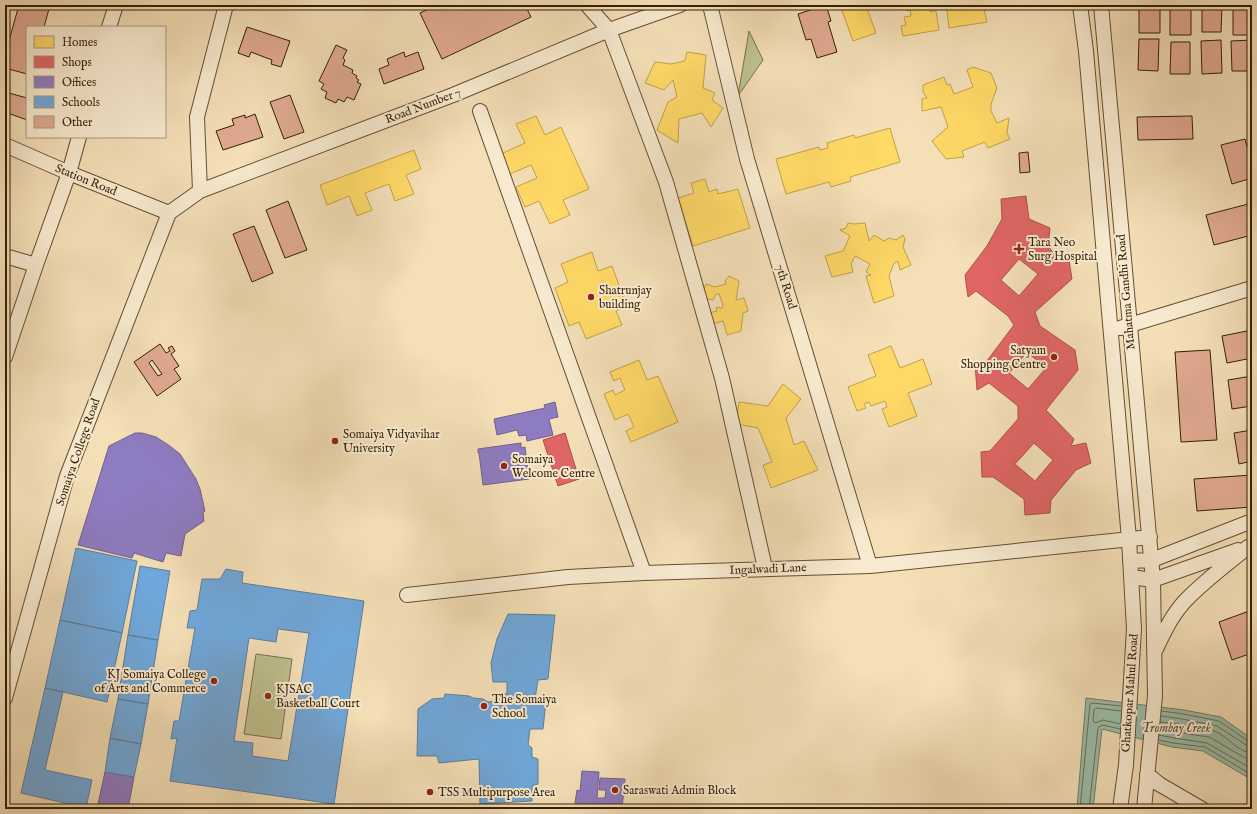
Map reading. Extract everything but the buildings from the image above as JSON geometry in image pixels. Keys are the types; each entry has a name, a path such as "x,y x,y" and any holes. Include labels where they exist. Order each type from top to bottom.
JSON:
{"street":[{"path":"110,26 116,5"},
{"path":"200,190 197,117 226,5"},
{"path":"586,5 609,30 666,182 722,378 765,568"},
{"name":"Road Number 7","path":"168,213 200,190 453,95 609,30 680,5"},
{"name":"7th Road","path":"710,5 747,159 870,566"},
{"name":"Mahatma Gandhi Road","path":"1080,5 1086,50 1129,539 1131,577"},
{"name":"Mahatma Gandhi Road","path":"1101,5 1153,580"},
{"path":"480,111 644,572"},
{"path":"5,357 69,173 79,138"},
{"name":"Station Road","path":"5,145 69,173 168,213"},
{"name":"Somaiya College Road","path":"5,698 67,476 168,213"},
{"path":"5,256 36,265"},
{"path":"1111,331 1252,288"},
{"path":"1130,561 1152,560 1252,521"},
{"name":"Ingalwadi Lane","path":"407,595 568,577 644,572 870,566 1150,537"},
{"path":"1131,577 1153,580 1250,546"},
{"path":"1154,653 1165,629 1184,602 1221,569 1250,546"},
{"name":"Ghatkopar Mahul Road","path":"1120,809 1127,746 1134,629 1131,577"},
{"name":"Ghatkopar Mahul Road","path":"1144,809 1154,696 1153,580"},
{"path":"1148,774 1159,784 1202,809"}],"green space":[{"path":"749,31 763,60 738,96"},
{"name":"KJSAC Basketball Court","path":"256,654 292,659 281,739 244,734"}],"water":[{"name":"Trombay Creek","path":"1086,698 1184,710 1221,717 1252,739 1252,780 1203,751 1172,747 1102,729 1093,809 1077,809"}],"place":[{"name":"Tara Neo Surg Hospital","path":"1019,249"},
{"name":"Shatrunjay building","path":"591,297"},
{"name":"Satyam Shopping Centre","path":"1054,357"},
{"name":"Somaiya Vidyavihar University","path":"335,441"},
{"name":"Somaiya Welcome Centre","path":"504,466"},
{"name":"KJ Somaiya College of Arts and Commerce","path":"214,681"},
{"name":"KJSAC Basketball Court","path":"268,696"},
{"name":"The Somaiya School","path":"484,706"},
{"name":"Saraswati Admin Block","path":"615,790"},
{"name":"TSS Multipurpose Area","path":"430,792"}]}
